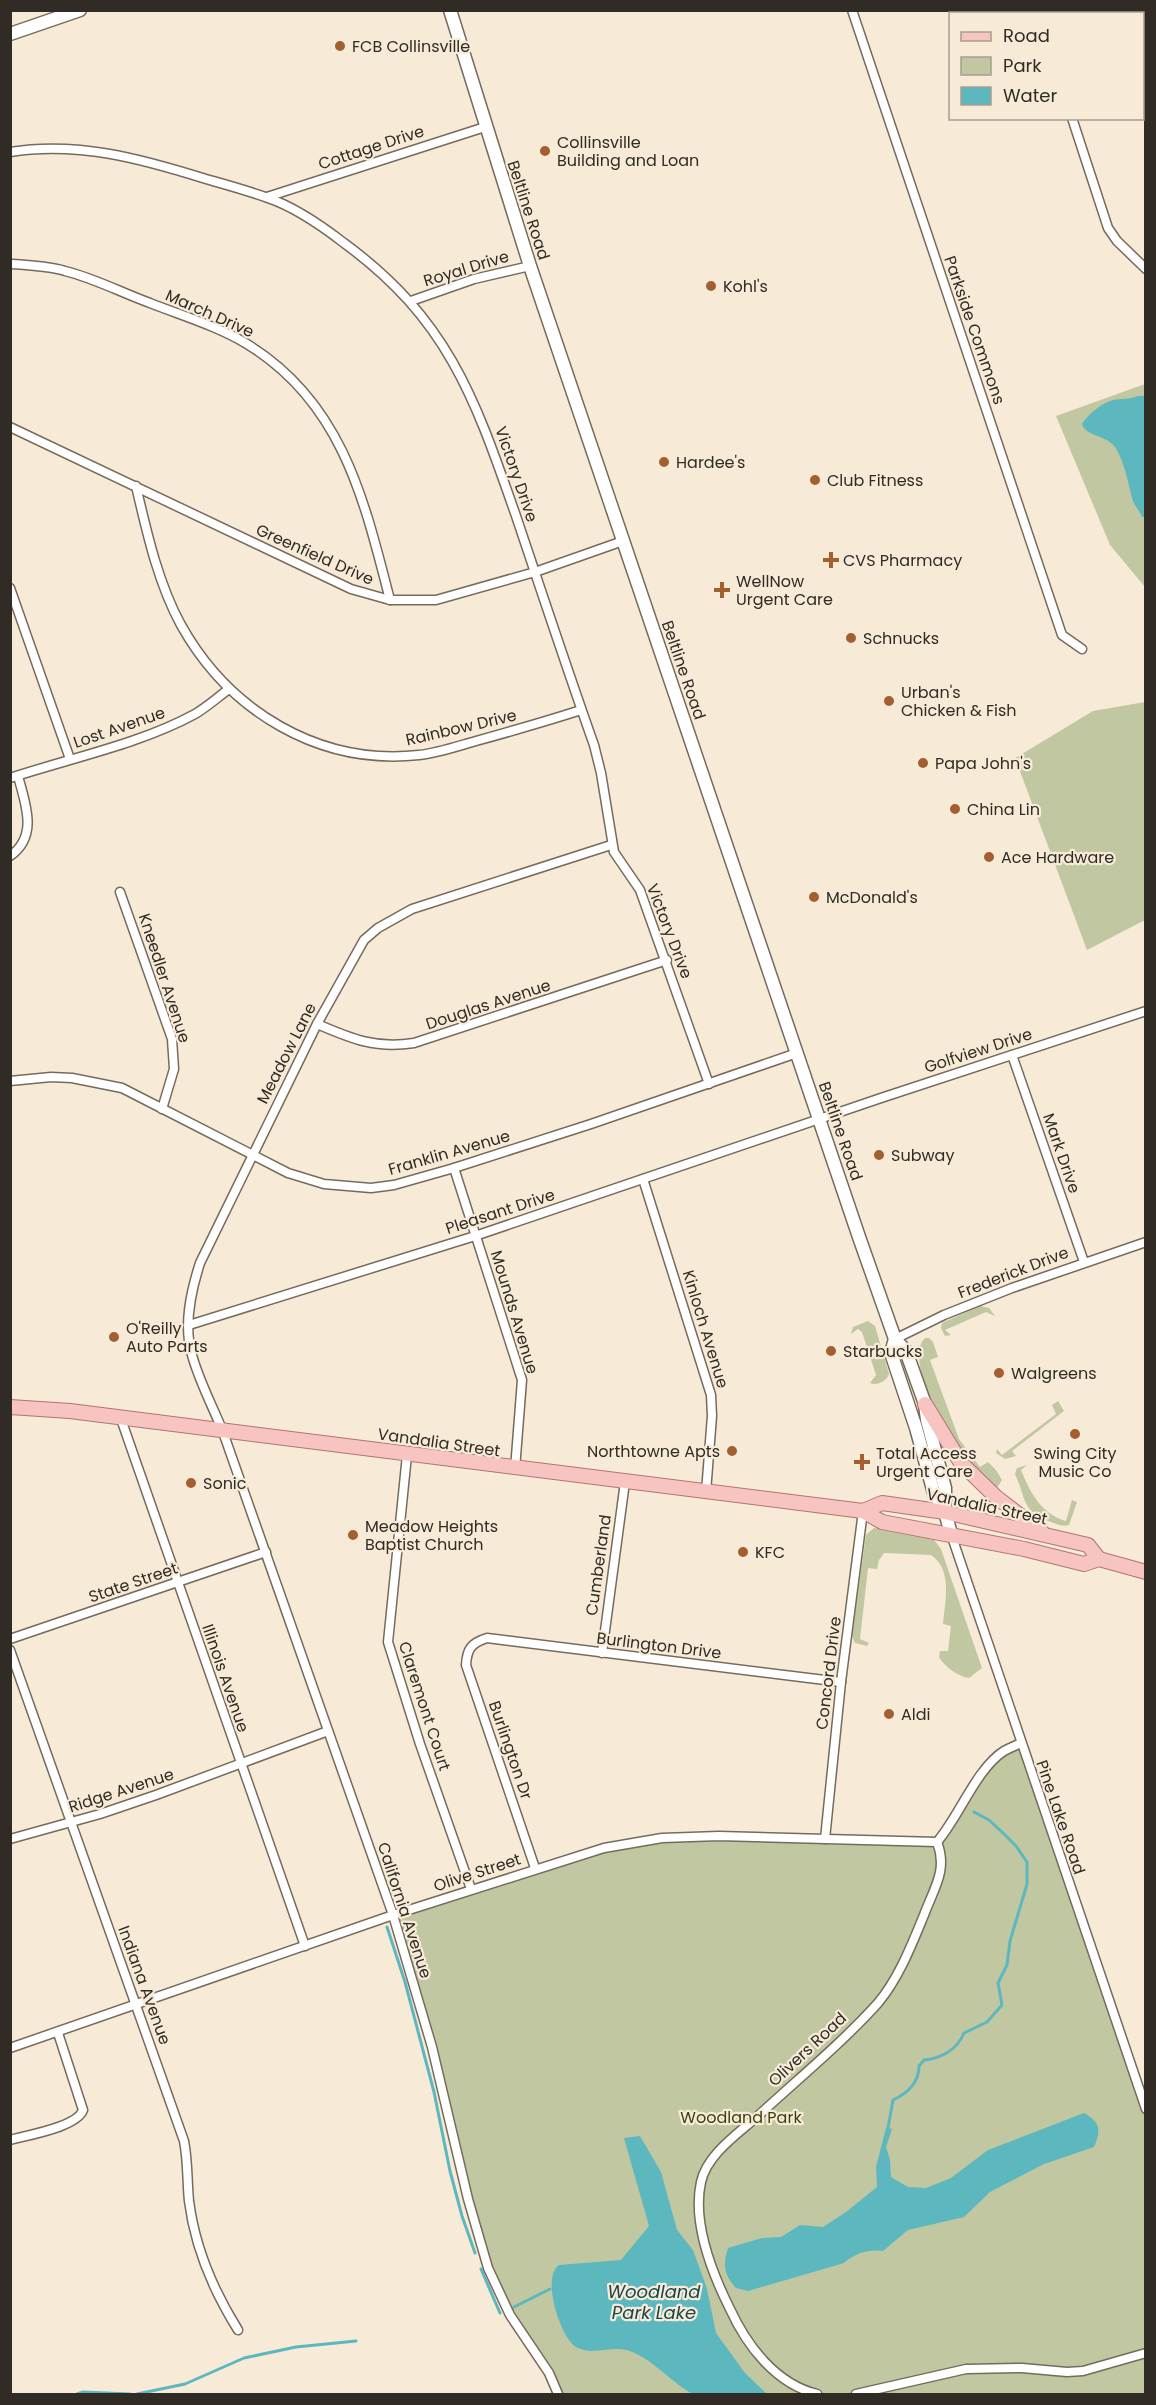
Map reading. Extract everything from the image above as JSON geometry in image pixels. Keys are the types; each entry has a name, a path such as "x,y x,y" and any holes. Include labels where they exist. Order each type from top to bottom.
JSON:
{"main road":[{"path":"10,34 53,15 80,10"},
{"name":"Beltline Road","path":"450,10 530,266 819,1119 895,1338 906,1351 925,1404 945,1488 945,1512"},
{"name":"Beltline Road","path":"895,1338 891,1353 914,1419 934,1492 945,1512 951,1534"},
{"path":"925,1404 961,1463 992,1494 1047,1536"},
{"name":"Vandalia Street","path":"10,1407 863,1511 882,1522 1024,1549 1083,1564 1099,1559 1146,1572"},
{"name":"Vandalia Street","path":"863,1511 882,1503 945,1512 1088,1545 1099,1559"}],"street":[{"name":"Parkside Commons","path":"852,10 1062,635 1082,649"},
{"path":"1073,120 1108,228 1117,241 1146,269"},
{"name":"Cottage Drive","path":"267,197 485,127"},
{"name":"Victory Drive","path":"10,152 53,148 106,152 267,197 304,216 361,255 411,301 440,339 473,399 535,572 601,773 611,845 640,890 667,960 709,1084"},
{"name":"March Drive","path":"10,264 65,271 216,329 246,344 292,378 311,399 338,440 364,508 390,600"},
{"name":"Royal Drive","path":"411,301 474,279 530,266"},
{"name":"Greenfield Drive","path":"10,427 351,589 390,600 414,601 444,598 535,572 623,541"},
{"name":"Rainbow Drive","path":"136,486 155,558 177,616 195,648 229,689 256,711 294,734 340,750 389,756 420,755 464,745 581,710"},
{"path":"10,588 70,759"},
{"name":"Lost Avenue","path":"14,777 174,724 198,712 229,689"},
{"path":"10,856 22,845 29,827 29,816 14,777"},
{"name":"Meadow Lane","path":"224,1432 191,1354 190,1303 200,1263 317,1024 364,940 396,916 412,909 611,845"},
{"name":"Kneedler Avenue","path":"120,892 172,1039 174,1068 162,1109"},
{"name":"Douglas Avenue","path":"317,1024 363,1043 382,1046 414,1043 667,960"},
{"name":"Golfview Drive","path":"819,1119 1146,1011"},
{"name":"Franklin Avenue","path":"10,1082 51,1077 97,1082 122,1088 305,1180 347,1188 394,1185 453,1168 797,1053"},
{"name":"Mark Drive","path":"1012,1054 1084,1262"},
{"name":"Pleasant Drive","path":"189,1324 475,1236 819,1119"},
{"name":"Mounds Avenue","path":"453,1168 522,1380 514,1469"},
{"name":"Kinloch Avenue","path":"644,1179 711,1395 712,1416 706,1492"},
{"name":"Frederick Drive","path":"895,1338 954,1311 1084,1262 1146,1242"},
{"name":"Illinois Avenue","path":"121,1419 305,1946"},
{"name":"California Avenue","path":"224,1432 393,1915 432,2047 465,2189 488,2268 510,2315 549,2373 558,2394"},
{"name":"Claremont Court","path":"407,1455 388,1642 420,1744 471,1889"},
{"name":"Cumberland","path":"602,1653 625,1482"},
{"name":"Concord Drive","path":"825,1839 841,1682 863,1511"},
{"name":"Pine Lake Road","path":"951,1534 1146,2109"},
{"name":"State Street","path":"10,1639 266,1552"},
{"name":"Burlington Drive","path":"474,1642 487,1638 841,1682"},
{"name":"Burlington Dr","path":"474,1642 466,1652 466,1665 536,1868"},
{"name":"Indiana Avenue","path":"11,1655 184,2141 189,2200 202,2258 216,2292 238,2330"},
{"name":"Ridge Avenue","path":"10,1839 111,1810 240,1765 328,1731"},
{"path":"937,1842 947,1830 977,1780 1002,1752 1021,1743"},
{"name":"Olive Street","path":"10,2048 393,1915 604,1848 662,1838 731,1836 937,1842"},
{"name":"Olivers Road","path":"817,2394 796,2387 773,2371 747,2338 733,2315 721,2290 702,2228 701,2180 718,2152 809,2069 886,1993 917,1931 940,1874 943,1857 937,1842"},
{"path":"10,2140 67,2124 82,2115 83,2110 58,2032"},
{"path":"856,2394 966,2369 1022,2368 1083,2371 1146,2353"}],"green space":[{"path":"1145,384 1145,587 1110,545 1056,416"},
{"path":"1145,702 1145,920 1087,950 1015,758 1093,711"},
{"path":"980,1306 989,1308 995,1316 986,1312 945,1330 951,1335 945,1336 941,1328 942,1323"},
{"path":"868,1321 875,1326 889,1374 884,1381 876,1384 870,1383 876,1375 862,1332 858,1329 851,1334 853,1327"},
{"path":"925,1338 933,1342 938,1357 930,1360 959,1439 980,1467 988,1462 996,1470 1002,1480 997,1488 985,1480 970,1464 940,1419 921,1370 919,1351"},
{"path":"1058,1401 1064,1411 1012,1451 1016,1456 1005,1459 996,1453 997,1449 1002,1455 1056,1414 1052,1405"},
{"path":"1027,1465 1021,1470 1043,1508 1057,1518 1066,1521 1072,1500 1077,1502 1069,1525 1041,1518 1034,1514 1026,1504 1015,1474 1017,1468"},
{"path":"874,1528 932,1537 941,1549 982,1668 969,1678 952,1670 939,1657 940,1651 948,1651 951,1626 943,1624 945,1578 938,1561 931,1555 884,1553 877,1569 868,1568 860,1639 869,1643 867,1646 855,1643 852,1636 866,1535"},
{"name":"Woodland Park","path":"1021,1743 1145,2111 1145,2394 557,2394 504,2304 475,2223 393,1915 604,1848 688,1837 937,1842 1002,1752"}],"water":[{"path":"1146,396 1146,517 1142,517 1133,501 1124,466 1115,447 1087,431 1082,424 1104,404 1113,400"},
{"name":"Woodland Park Lake","path":"1084,2113 1094,2120 1098,2127 1094,2147 1044,2164 990,2192 964,2217 908,2230 883,2251 862,2252 844,2263 748,2291 736,2288 726,2273 725,2259 728,2248 762,2238 781,2237 800,2225 823,2227 877,2187 876,2167 886,2128 892,2129 886,2147 890,2160 891,2177 908,2187 926,2188 951,2178 988,2150"},
{"name":"Woodland Park Lake","path":"640,2136 661,2172 677,2230 693,2250 707,2289 716,2333 745,2373 767,2394 720,2396 694,2394 636,2354 620,2349 582,2350 570,2341 564,2332 552,2294 554,2272 559,2265 621,2260 649,2226 624,2138"}],"waterway":[{"path":"888,2128 893,2100 912,2087 917,2078 919,2066 924,2060 948,2052 964,2033 987,2022 1002,2005 998,1983 1007,1965 1010,1941 1027,1884 1027,1862 1002,1832 989,1820 974,1812"},
{"path":"387,1927 405,1982 434,2092 450,2171 475,2253"},
{"path":"481,2269 500,2313"},
{"path":"514,2307 550,2289"},
{"path":"137,2394 185,2384 244,2358 296,2347 356,2341"},
{"path":"77,2394 83,2392 130,2394"}],"place":[{"name":"FCB Collinsville","path":"340,46"},
{"name":"Collinsville Building and Loan","path":"545,151"},
{"name":"Kohl's","path":"711,286"},
{"name":"Hardee's","path":"664,462"},
{"name":"Club Fitness","path":"815,480"},
{"name":"CVS Pharmacy","path":"831,560"},
{"name":"WellNow Urgent Care","path":"722,590"},
{"name":"Schnucks","path":"851,638"},
{"name":"Urban's Chicken & Fish","path":"889,701"},
{"name":"Papa John's","path":"923,763"},
{"name":"China Lin","path":"955,809"},
{"name":"Ace Hardware","path":"989,857"},
{"name":"McDonald's","path":"814,897"},
{"name":"Subway","path":"879,1155"},
{"name":"O'Reilly Auto Parts","path":"114,1337"},
{"name":"Starbucks","path":"831,1351"},
{"name":"Walgreens","path":"999,1373"},
{"name":"Swing City Music Co","path":"1075,1434"},
{"name":"Northtowne Apts","path":"732,1451"},
{"name":"Total Access Urgent Care","path":"862,1462"},
{"name":"Sonic","path":"191,1483"},
{"name":"Meadow Heights Baptist Church","path":"353,1535"},
{"name":"KFC","path":"743,1552"},
{"name":"Aldi","path":"889,1714"}]}
